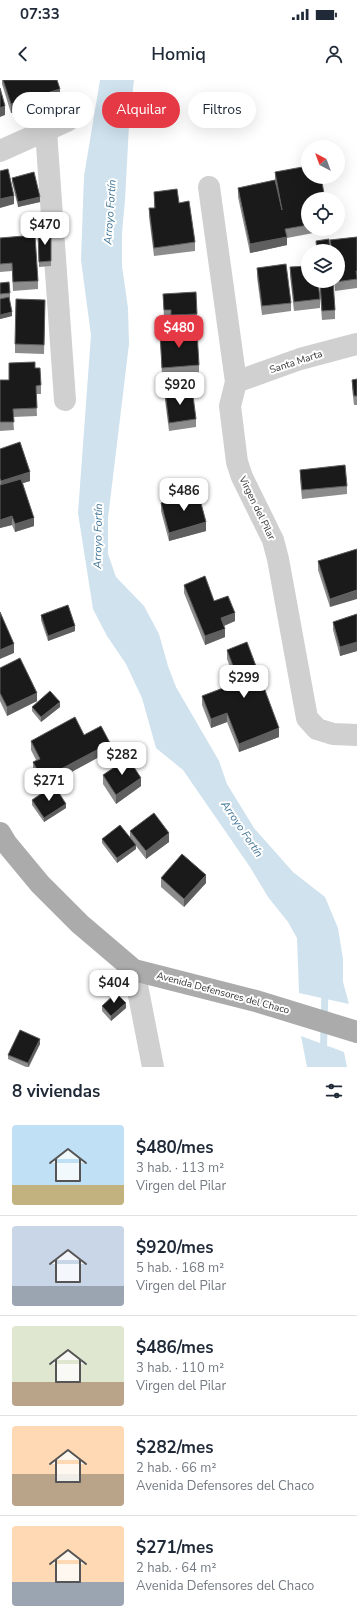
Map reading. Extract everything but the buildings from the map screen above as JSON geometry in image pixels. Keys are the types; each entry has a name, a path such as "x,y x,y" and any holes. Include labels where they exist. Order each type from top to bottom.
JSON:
{"main road":[{"name":"Avenida Defensores del Chaco","path":"0,833 6,843 40,884 80,924 134,970 256,1001 357,1032"}],"street":[{"path":"0,151 52,128"},
{"path":"46,131 65,400"},
{"name":"Virgen del Pilar","path":"209,187 236,382 230,406 237,462 242,477 273,540 278,559 307,718 317,729 333,734 357,734"},
{"name":"Santa Marta","path":"236,382 300,359 357,344"},
{"path":"134,970 153,1067"}],"water":[{"path":"100,80 134,80 133,92 102,92 102,128 129,128 122,233 122,266 128,308 129,344 108,518 108,554 116,577 144,606 159,634 168,666 176,687 219,761 227,784 254,828 293,872 325,897 338,928 343,959 343,982 349,1004 299,993 297,938 288,922 268,897 250,867 183,770 156,748 142,698 126,664 107,636 93,609 78,513 91,335 81,260 84,176 92,128 94,128 94,116"},
{"path":"301,1036 344,1052 347,1067 307,1067"}],"waterway":[{"name":"Arroyo Fortín","path":"323,1067 325,989"}]}
